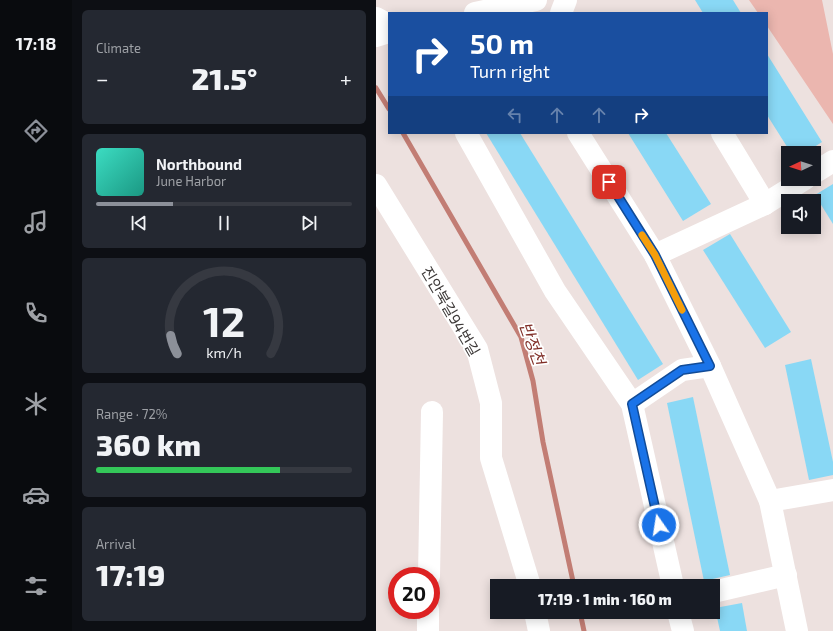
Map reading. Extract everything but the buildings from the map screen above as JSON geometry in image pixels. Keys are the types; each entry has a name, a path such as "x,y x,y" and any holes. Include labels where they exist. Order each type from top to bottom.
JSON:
{"street":[{"path":"481,9 536,0"},
{"path":"561,12 566,0"},
{"path":"467,134 556,291 632,404 671,579"},
{"path":"579,134 655,255 710,366 770,501 798,631"},
{"path":"723,134 765,204"},
{"path":"821,169 833,161"},
{"name":"진안북길94번길","path":"376,185 476,349 491,403 491,458 528,579"},
{"path":"655,255 765,204 794,186"},
{"path":"632,404 682,370 710,366"},
{"path":"429,567 432,412"},
{"path":"770,501 833,490"},
{"path":"720,590 786,575"},
{"path":"428,619 428,631"},
{"path":"536,619 539,631"},
{"path":"680,619 683,631"}],"shaded area":[{"path":"749,0 822,0 833,54 833,124 768,27 768,12 757,12"}],"waterway":[{"name":"반정천","path":"376,88 388,107"},
{"name":"반정천","path":"404,134 521,337 533,381 543,442 572,579"},
{"name":"반정천","path":"581,619 584,631"}],"slow traffic":[{"path":"642,235 655,255 682,310"}],"route":[{"path":"609,182 655,255 710,366 682,370 632,404 659,525"}]}
